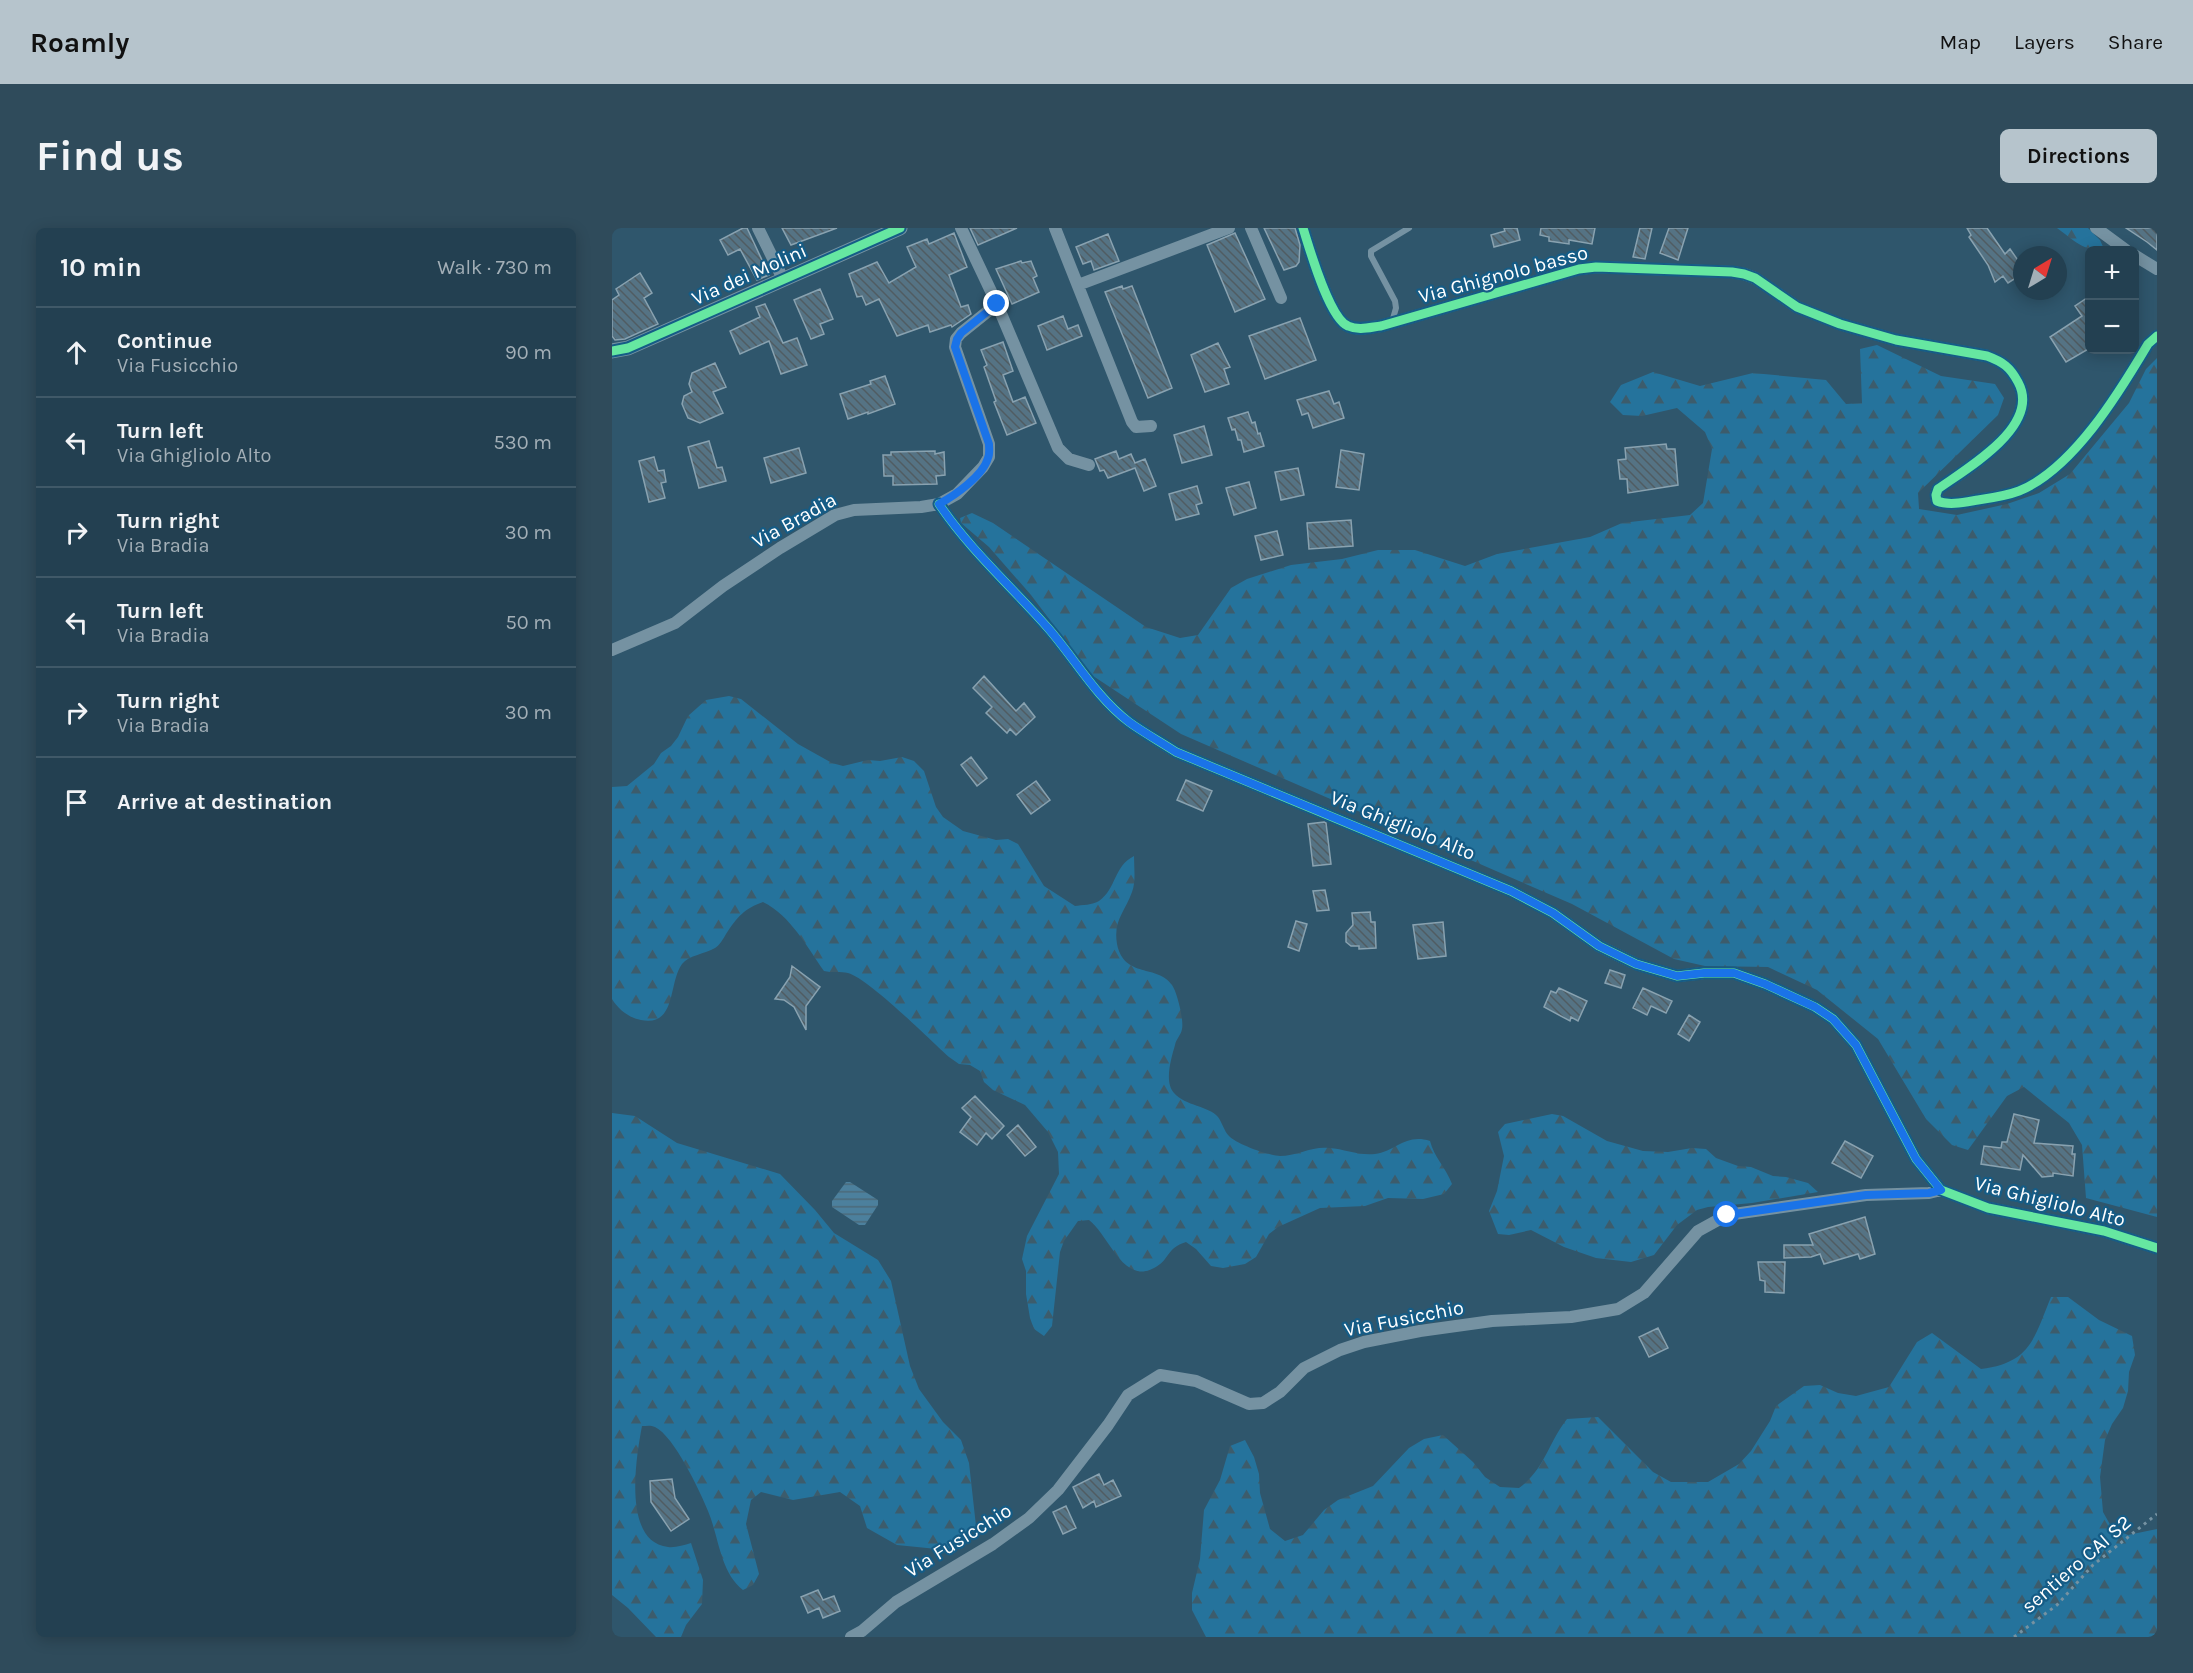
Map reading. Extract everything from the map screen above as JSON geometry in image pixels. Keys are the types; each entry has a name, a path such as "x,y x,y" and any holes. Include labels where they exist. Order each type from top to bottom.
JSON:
{"street":[{"name":"Via dei Molini","path":"758,228 783,279"},
{"name":"Via dei Molini","path":"612,351 628,348 900,228"},
{"path":"961,228 997,304 1059,448 1069,459 1089,465"},
{"path":"1055,228 1132,422 1136,427 1151,426"},
{"path":"1077,285 1229,228"},
{"path":"1251,228 1281,298"},
{"name":"Via Ghignolo basso","path":"1303,228 1331,306 1339,320 1349,327 1362,328 1392,322 1579,269 1596,267 1732,272 1755,278 1797,307 1840,324 1896,340 1987,356 2008,366 2020,386 2023,398 2019,415 2012,429 1998,445 1938,489 1937,501 1942,503 1964,502 2019,491 2047,474 2079,443 2106,412 2148,344 2157,336"},
{"path":"2096,228 2121,246"},
{"path":"2139,258 2157,269"},
{"name":"Via Bradia","path":"612,650 675,623 723,586 835,515 854,510 939,504 957,494 984,467 989,457 989,444 955,347 961,333 997,304"},
{"name":"Via Ghigliolo Alto","path":"939,504 948,518 1050,630 1094,687 1128,722 1176,752 1511,891 1553,913 1599,946 1636,964 1677,976 1734,973 1795,998 1833,1019 1856,1045 1916,1159 1941,1190 1988,1208 2104,1231 2157,1248"},
{"name":"Via Fusicchio","path":"851,1637 862,1631 896,1602 993,1544 1029,1518 1058,1490 1128,1395 1161,1375 1196,1381 1249,1404 1263,1403 1280,1392 1304,1368 1340,1350 1364,1342 1492,1321 1571,1317 1618,1309 1644,1293 1698,1231 1727,1215 1866,1195 1929,1193 1941,1190"}],"lane":[{"path":"1392,322 1396,308 1395,302 1371,251 1409,228"}],"green space":[{"path":"2057,228 2088,228 2103,246 2085,247"},
{"path":"1877,345 1941,376 1995,384 2004,398 1998,415 1918,493 1919,509 1957,515 2007,504 2039,493 2070,474 2129,403 2146,369 2157,358 2157,1217 2086,1198 2082,1145 2069,1123 2024,1087 2007,1096 1968,1150 1952,1145 1926,1119 1878,1039 1817,990 1768,967 1705,966 1674,959 1572,904 1181,734 1084,670 1068,644 1031,595 989,547 961,523 960,518 972,513 993,523 1146,627 1180,638 1198,635 1231,588 1247,579 1291,565 1342,559 1378,550 1415,550 1465,566 1497,554 1590,537 1622,523 1690,515 1703,503 1712,449 1705,432 1677,408 1642,416 1623,415 1610,402 1621,385 1653,372 1700,386 1753,373 1826,380 1846,404 1862,403 1860,349"},
{"path":"729,696 741,699 798,744 832,763 843,766 868,760 880,761 902,757 914,761 924,771 936,807 943,817 963,831 996,840 1008,839 1018,844 1044,886 1075,906 1091,904 1105,896 1122,866 1134,856 1133,888 1118,922 1117,944 1121,955 1127,962 1166,979 1176,994 1182,1025 1169,1070 1169,1083 1174,1093 1184,1101 1214,1113 1227,1134 1233,1139 1253,1149 1280,1156 1323,1148 1375,1154 1414,1139 1430,1141 1452,1184 1444,1194 1423,1199 1388,1198 1365,1206 1320,1208 1278,1227 1269,1234 1256,1257 1245,1264 1223,1268 1211,1266 1196,1249 1186,1242 1175,1247 1154,1268 1143,1271 1134,1270 1117,1256 1089,1220 1078,1221 1064,1241 1060,1252 1052,1326 1044,1336 1034,1329 1030,1318 1026,1294 1026,1271 1022,1259 1027,1236 1059,1174 1058,1152 1048,1132 1025,1105 993,1090 984,1082 980,1071 970,1065 959,1064 949,1057 870,986 848,973 824,971 798,933 782,915 763,902 751,907 738,918 717,947 685,961 678,972 670,1002 661,1017 653,1020 637,1019 624,1012 612,999 612,787 627,786 654,764 661,753 678,737 688,716 706,700"},
{"path":"612,1113 635,1116 677,1143 780,1174 834,1233 878,1260 891,1281 910,1366 919,1389 943,1422 961,1440 969,1463 976,1526 958,1544 947,1550 897,1545 867,1528 860,1506 840,1492 793,1500 761,1492 751,1500 746,1524 759,1574 753,1585 743,1590 729,1574 708,1511 678,1452 662,1432 653,1426 642,1426 635,1477 638,1515 644,1530 653,1542 668,1547 691,1543 703,1580 702,1604 686,1625 681,1637 656,1637 612,1595"},
{"path":"1552,1114 1563,1116 1607,1141 1643,1151 1706,1149 1716,1158 1738,1166 1751,1167 1773,1176 1808,1183 1818,1192 1697,1210 1677,1225 1654,1255 1631,1262 1596,1258 1564,1247 1531,1230 1509,1235 1498,1234 1489,1211 1497,1191 1504,1156 1498,1132 1505,1124"},
{"path":"2051,1297 2068,1297 2099,1320 2132,1336 2135,1355 2129,1372 2128,1391 2123,1408 2105,1440 2100,1477 2103,1512 2112,1528 2128,1535 2157,1529 2157,1637 1206,1637 1192,1610 1192,1593 1200,1559 1204,1510 1220,1480 1230,1446 1245,1440 1254,1457 1259,1474 1260,1493 1270,1529 1285,1541 1303,1535 1324,1510 1338,1500 1373,1486 1409,1448 1424,1439 1443,1435 1473,1462 1485,1477 1500,1487 1519,1488 1535,1473 1567,1419 1598,1417 1653,1472 1671,1482 1708,1482 1739,1464 1751,1451 1770,1421 1776,1406 1804,1386 1820,1385 1838,1393 1856,1396 1889,1387 1917,1342 1932,1333 1981,1369 1998,1366 2011,1361 2028,1346 2035,1336"}],"shaded area":[{"path":"846,1182 850,1182 878,1200 878,1205 865,1225 859,1225 832,1207 832,1201"}],"building":[{"path":"747,228 769,275 757,280 740,249 728,255 720,240"},
{"path":"782,228 837,228 791,245"},
{"path":"970,228 1017,228 978,245"},
{"path":"1264,228 1295,228 1300,245 1299,262 1296,266 1284,270"},
{"path":"1504,228 1517,228 1520,240 1494,247 1491,235 1505,231"},
{"path":"1541,228 1595,228 1592,244 1569,240 1569,244 1549,241 1549,237 1540,235"},
{"path":"1640,228 1652,228 1645,259 1633,257"},
{"path":"1669,228 1688,228 1678,260 1660,253"},
{"path":"1967,228 1987,228 2005,254 2010,249 2013,253 2013,280 2008,283 2003,276 1995,282 1988,265 1969,237 1971,235"},
{"path":"2126,228 2157,228 2157,250 2147,242"},
{"path":"954,233 967,267 949,275 961,307 968,305 971,314 952,327 951,325 930,332 928,325 897,336 879,299 866,305 862,296 857,297 849,274 877,262 889,283 916,267 907,247 927,239 929,244"},
{"path":"1235,233 1265,299 1235,312 1207,245"},
{"path":"1108,234 1119,261 1094,270 1091,261 1083,264 1076,247"},
{"path":"1021,261 1022,263 1031,261 1037,276 1033,278 1039,292 1012,304 996,269"},
{"path":"640,273 652,293 644,298 658,324 625,339 615,340 612,336 612,300 619,295 616,289"},
{"path":"1122,286 1123,289 1132,286 1172,388 1148,398 1105,292"},
{"path":"820,289 833,319 820,324 824,334 811,339 794,300"},
{"path":"2085,299 2085,351 2066,362 2050,337 2082,316 2075,306"},
{"path":"765,304 783,343 797,338 807,365 781,374 769,341 740,354 730,331 760,317 756,307"},
{"path":"1063,316 1068,329 1078,325 1082,336 1047,350 1038,326"},
{"path":"1300,318 1316,360 1265,379 1249,336"},
{"path":"1003,342 1013,371 1003,375 1013,402 1025,397 1036,423 1007,435 994,402 996,401 984,367 987,365 981,350"},
{"path":"1218,343 1230,367 1224,369 1229,384 1205,392 1191,355"},
{"path":"715,363 726,387 713,392 723,413 700,423 688,418 682,404 684,396 692,392 689,384 692,373"},
{"path":"885,376 895,404 848,419 840,394 871,384 870,381"},
{"path":"1329,391 1334,404 1339,402 1344,418 1313,428 1308,413 1302,415 1297,400"},
{"path":"1248,412 1252,423 1255,422 1264,446 1244,452 1241,440 1238,440 1235,429 1232,430 1228,418"},
{"path":"1204,426 1212,455 1182,463 1174,435"},
{"path":"709,441 717,468 722,467 726,481 699,488 688,447"},
{"path":"1666,444 1667,449 1675,449 1678,485 1628,493 1627,479 1620,479 1618,460 1626,459 1625,448"},
{"path":"799,448 806,473 771,483 764,458"},
{"path":"1341,450 1364,454 1359,490 1336,487"},
{"path":"935,451 935,454 944,452 945,475 936,476 937,484 893,485 893,476 884,476 883,455 891,455 891,452"},
{"path":"1116,451 1119,459 1131,454 1135,463 1145,459 1156,486 1144,491 1135,468 1108,478 1104,470 1100,471 1095,459"},
{"path":"654,457 658,471 664,470 666,482 661,483 665,498 649,502 639,461"},
{"path":"1298,468 1304,495 1281,500 1275,472"},
{"path":"1249,482 1256,508 1234,515 1226,488"},
{"path":"1197,486 1202,503 1196,505 1199,514 1176,520 1169,494"},
{"path":"1351,520 1353,546 1309,549 1307,523"},
{"path":"1277,531 1283,555 1261,560 1255,536"},
{"path":"984,676 1016,711 1024,703 1035,717 1016,735 1010,729 1007,733 986,713 992,707 973,688"},
{"path":"971,757 987,778 977,786 961,765"},
{"path":"1186,780 1212,791 1203,811 1177,800"},
{"path":"1036,781 1050,800 1031,814 1017,795"},
{"path":"1326,823 1331,864 1313,866 1308,824"},
{"path":"1325,890 1329,910 1317,911 1313,891"},
{"path":"1370,912 1371,922 1375,922 1376,948 1359,949 1359,946 1351,946 1346,942 1346,933 1353,925 1352,913"},
{"path":"1296,921 1307,924 1299,951 1288,947"},
{"path":"1443,922 1446,956 1418,959 1413,925"},
{"path":"792,966 820,987 806,1006 806,1030 794,1007 784,1000 775,999 790,977"},
{"path":"1610,970 1625,975 1621,988 1605,983"},
{"path":"1559,988 1587,1001 1578,1021 1571,1017 1570,1021 1544,1007 1551,991 1556,993"},
{"path":"1643,988 1672,1001 1666,1013 1651,1006 1647,1015 1633,1008"},
{"path":"1689,1015 1700,1022 1689,1041 1678,1034"},
{"path":"975,1096 1004,1126 992,1139 986,1133 977,1145 960,1132 971,1117 962,1108"},
{"path":"2014,1114 2039,1120 2034,1143 2073,1146 2072,1154 2075,1154 2073,1176 2053,1173 2053,1176 2042,1177 2023,1155 2020,1170 1981,1164 1984,1146 2001,1148 2002,1142 2007,1142"},
{"path":"1018,1125 1036,1147 1025,1156 1007,1135"},
{"path":"1845,1141 1873,1156 1861,1178 1832,1163"},
{"path":"1865,1217 1875,1254 1860,1259 1858,1254 1824,1264 1820,1254 1811,1257 1784,1258 1784,1245 1813,1245 1809,1234"},
{"path":"1758,1262 1785,1262 1784,1293 1765,1292 1765,1281 1760,1280"},
{"path":"1658,1328 1668,1348 1649,1357 1639,1337"},
{"path":"1099,1474 1104,1485 1113,1480 1121,1496 1096,1507 1094,1501 1083,1508 1073,1487"},
{"path":"672,1479 675,1498 689,1519 671,1531 651,1502 650,1481"},
{"path":"1066,1506 1076,1528 1063,1534 1053,1512"},
{"path":"818,1590 823,1600 834,1596 840,1611 823,1618 819,1608 808,1613 801,1597"}],"cycle path":[{"path":"612,351 628,348 900,228"},
{"path":"1303,228 1327,297 1341,320 1348,326 1356,328 1381,326 1579,269 1596,267 1732,272 1755,278 1797,307 1840,324 1896,340 1993,358 2009,369 2018,382 2023,398 2020,414 2011,430 1998,444 1938,489 1937,501 1947,503 1968,502 2014,493 2039,480 2058,466 2093,428 2148,344 2157,336"},
{"path":"939,504 978,553 1048,628 1106,701 1129,722 1176,752 1511,891 1553,913 1599,946 1636,964 1677,976 1734,973 1765,984 1815,1007 1833,1019 1856,1045 1916,1159 1941,1190 1988,1208 2104,1231 2157,1248"}],"route":[{"path":"997,304 961,333 955,347 978,407 989,444 989,457 984,467 957,494 939,504 948,518 1050,630 1094,687 1128,722 1176,752 1246,783 1511,891 1553,913 1599,946 1636,964 1677,976 1734,973 1765,984 1815,1007 1833,1019 1856,1045 1916,1159 1941,1190 1929,1193 1866,1195 1727,1215"}]}
